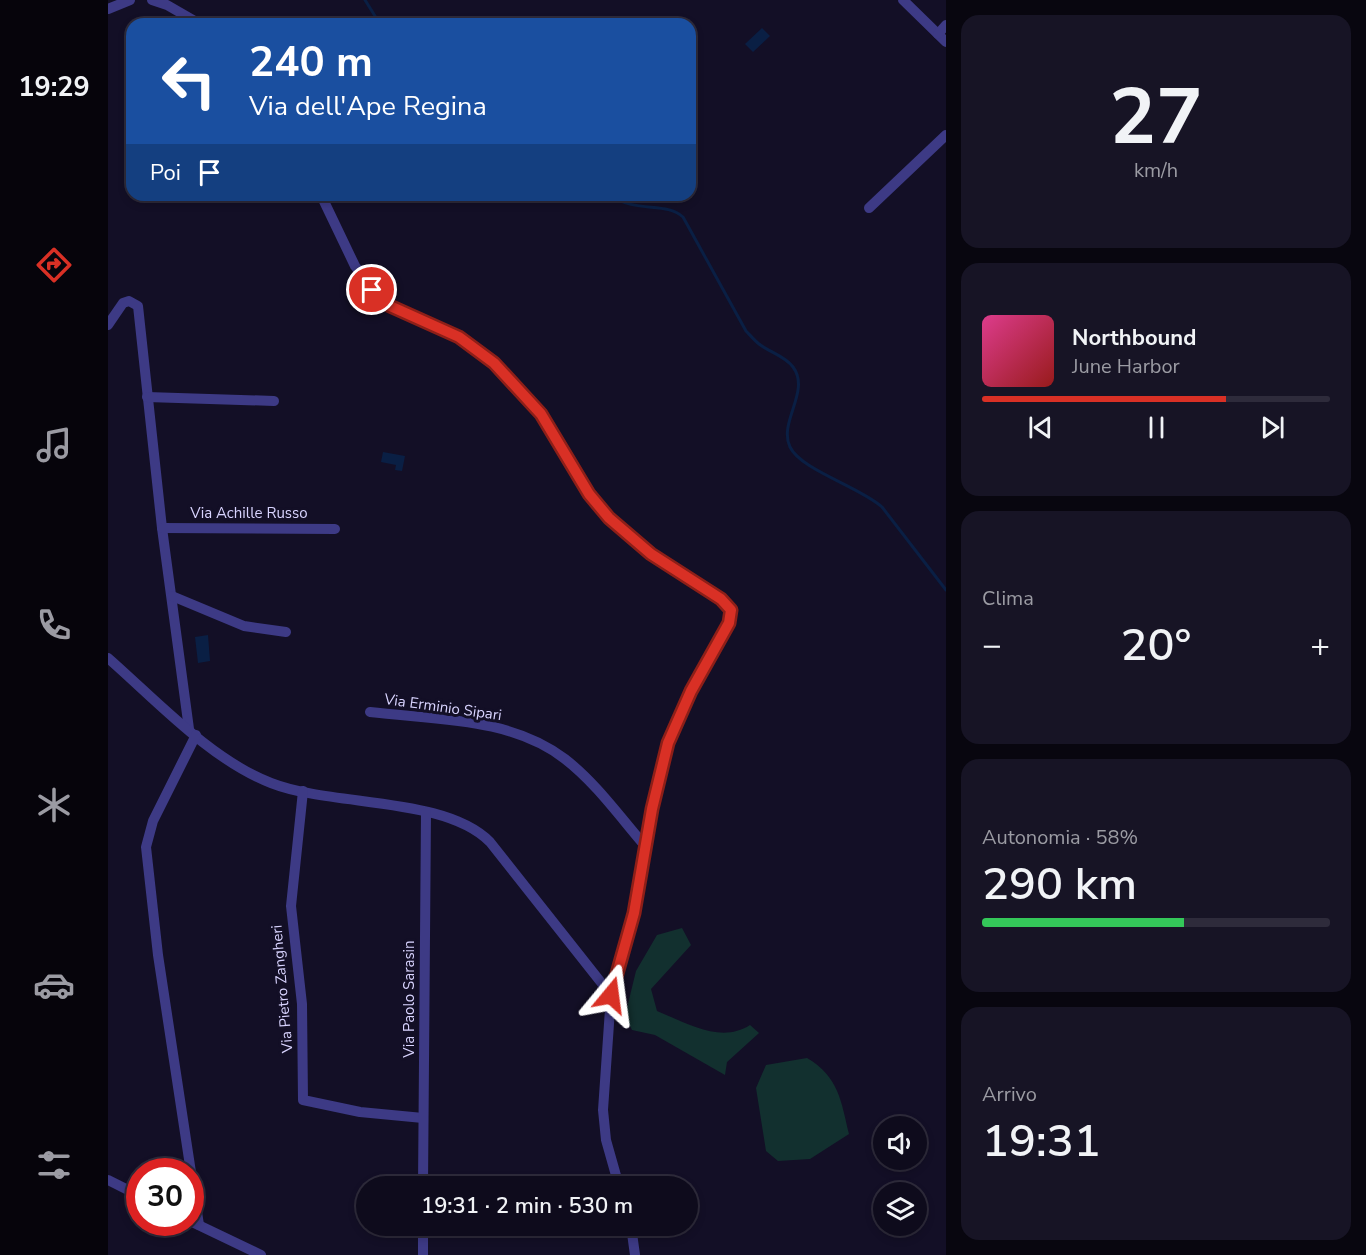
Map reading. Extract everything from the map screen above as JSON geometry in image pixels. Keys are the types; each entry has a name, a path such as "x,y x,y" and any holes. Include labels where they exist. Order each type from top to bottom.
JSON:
{"street":[{"path":"108,9 130,0"},
{"path":"152,0 167,5 190,18"},
{"path":"903,0 942,38 946,25"},
{"path":"869,208 946,135"},
{"path":"324,201 355,266 378,296 398,310 459,337 494,363 541,414 589,494 609,518 641,548 721,599 730,608 729,623 691,691 668,743 634,913 611,995 603,1110 606,1140 616,1176"},
{"path":"108,325 123,303 129,301 138,306 162,528 193,732 153,820 146,847 158,955 186,1158"},
{"path":"147,397 274,401"},
{"name":"Via Achille Russo","path":"162,528 335,529"},
{"path":"172,596 244,626 286,632"},
{"path":"108,658 193,732 254,775 277,785 303,791 426,812 458,821 486,839 611,995"},
{"name":"Via Erminio Sipari","path":"370,712 485,726 535,740 564,758 585,777 646,847"},
{"name":"Via Pietro Zangheri","path":"303,791 291,906 294,952 302,1004 303,1100 360,1112 423,1118"},
{"name":"Via Paolo Sarasin","path":"423,1176 426,812"},
{"path":"108,1180 126,1189"},
{"path":"204,1227 261,1255"},
{"path":"423,1236 423,1255"},
{"path":"633,1236 636,1255"}],"green space":[{"path":"682,928 691,945 651,989 657,1011 704,1030 727,1033 750,1025 759,1033 727,1062 725,1075 655,1035 632,1030 625,1016 636,971 657,935"},
{"path":"807,1058 826,1073 837,1091 849,1134 810,1159 778,1161 766,1151 756,1088 766,1065"}],"water":[{"path":"762,28 770,36 753,52 745,44"},
{"path":"383,452 405,456 402,471 395,470 396,465 381,462"},
{"path":"208,635 210,661 198,663 195,637"}],"waterway":[{"path":"365,0 376,18"},
{"path":"620,201 668,209 683,217 746,331 759,344 790,363 798,376 797,396 788,427 787,437 790,447 796,455 818,471 860,492 882,507 946,590"}],"route":[{"path":"372,290 390,306 459,337 494,363 541,414 582,483 602,511 641,548 721,599 731,610 729,623 679,714 668,743 652,809 634,913 611,995"}]}
